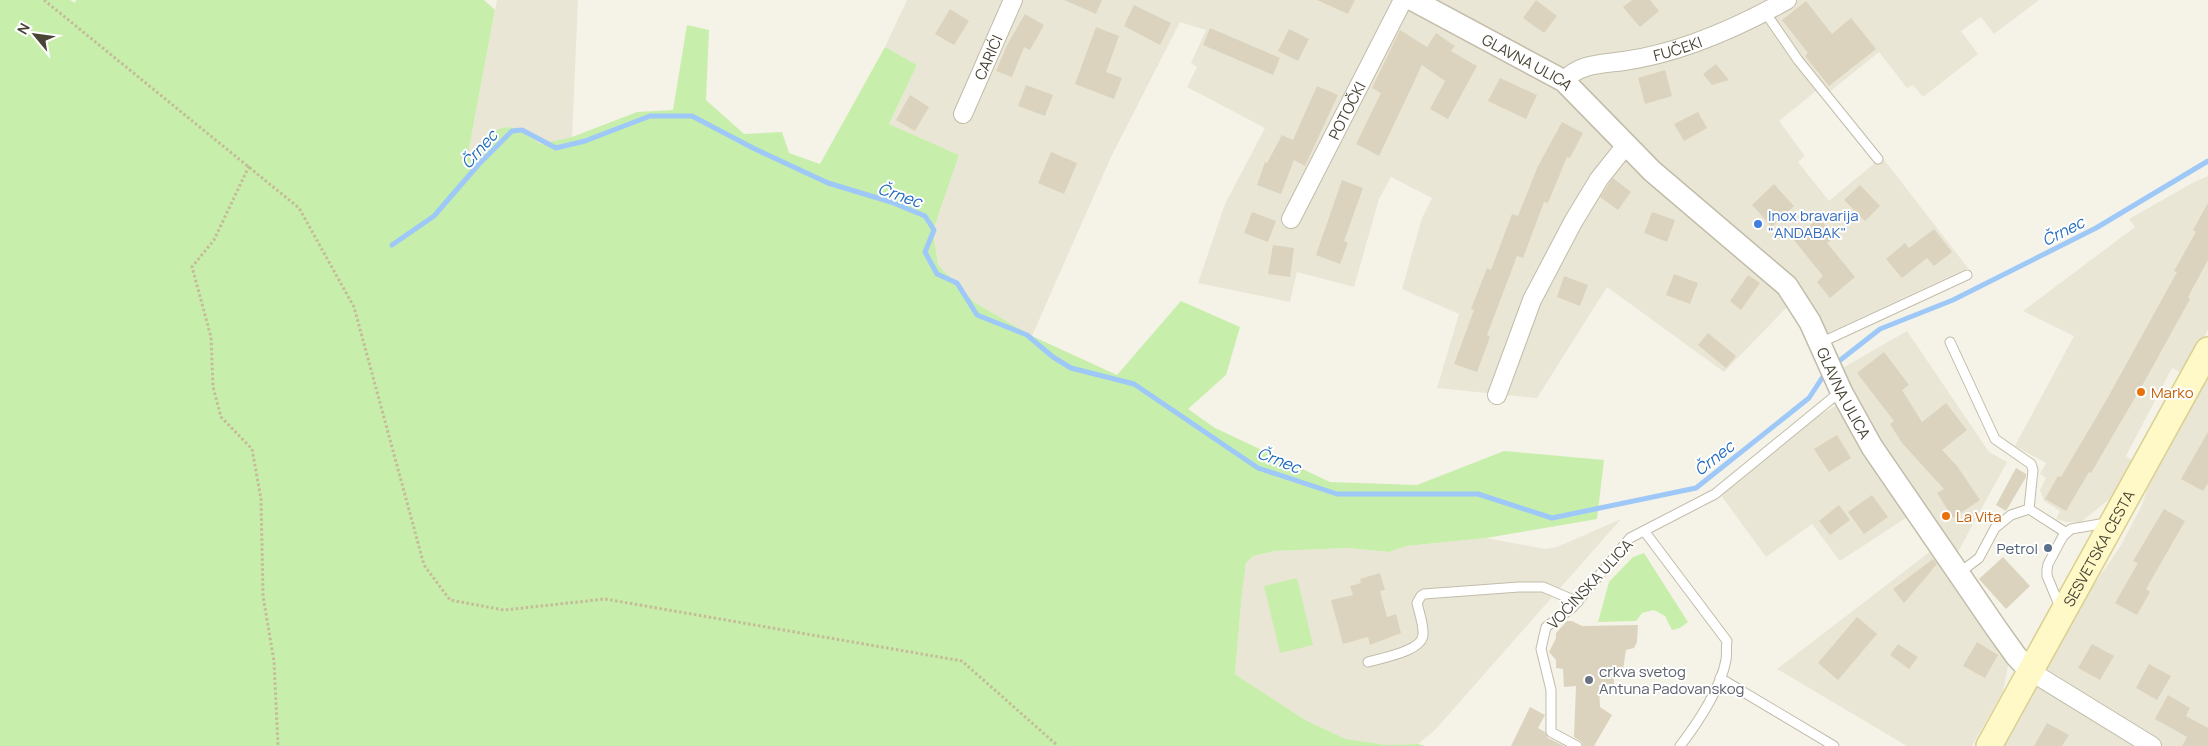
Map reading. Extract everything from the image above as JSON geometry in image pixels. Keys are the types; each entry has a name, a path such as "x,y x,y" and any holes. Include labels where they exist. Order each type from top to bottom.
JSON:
{"main road":[{"name":"SESVETSKA CESTA","path":"1989,746 2208,350"}],"street":[{"name":"CARIĆI","path":"963,114 1013,0"},
{"name":"POTOČKI","path":"1291,220 1403,0"},
{"name":"GLAVNA ULICA","path":"1413,0 1564,81 1652,171 1787,286 1802,307 1830,367 1872,447 2016,656 2030,671"},
{"name":"FUČEKI","path":"1564,81 1570,74 1586,66 1645,58 1704,39 1765,12 1787,0"},
{"path":"1497,396 1532,300 1573,222 1599,179 1626,145"},
{"path":"2030,671 2152,746"}],"lane":[{"path":"1765,12 1798,60 1878,159"},
{"name":"VOĆINSKA ULICA","path":"1578,746 1551,732 1551,690 1541,650 1546,627 1578,602 1630,538 1645,532 1680,511 1715,494 1830,367 1967,275"},
{"path":"1950,342 1995,439 2031,464 2033,470 2029,509"},
{"path":"2029,509 2065,532"},
{"path":"1958,573 1979,558 1995,528 2011,515 2029,509"},
{"path":"2062,615 2047,570 2048,564 2065,532 2071,529 2096,526 2115,518"},
{"name":"VOĆINSKA ULICA","path":"1645,532 1727,641 1726,660 1720,678 1699,722 1680,746"},
{"path":"1368,662 1414,648 1420,642 1424,634 1417,603 1420,596 1424,594 1543,587 1578,602"},
{"path":"1720,678 1834,746"}],"path":[{"path":"44,0 299,208 354,307 424,565 450,600 504,610 605,598 962,661 1058,746"},
{"path":"249,166 214,240 192,267 210,337 213,387 221,417 252,449 261,499 263,596 274,661 278,746"}],"shaded area":[{"path":"497,0 578,0 572,137 540,144 515,129 505,128 493,132 470,156 468,154"},
{"path":"907,0 2039,0 1994,34 1981,17 1961,31 1978,54 1923,97 1913,85 1907,88 1879,52 1827,94 1821,87 1779,121 1805,156 1798,162 1829,201 1882,157 1968,268 1823,335 1801,296 1784,310 1724,372 1607,287 1537,398 1437,388 1459,314 1402,289 1422,218 1432,198 1391,177 1379,199 1354,287 1297,272 1290,302 1198,283 1225,204 1265,128 1187,87 1197,67 1191,63 1206,30 1180,22 1111,157 1032,336 974,302 938,265 933,231 959,155 889,124 917,65 885,47"},
{"path":"2208,176 2208,330 2184,374 2172,368 2126,456 2134,462 2112,497 2081,522 2067,522 2056,519 2060,511 2044,501 2040,490 2046,478 2040,474 2046,463 2015,446 2074,336 2023,311 2135,227 2129,219"},
{"path":"1907,331 1989,452 2007,462 1948,570 2006,656 2008,666 2003,691 1972,746 1907,746 1777,669 1944,541 1921,508 1840,561 1812,524 1766,557 1720,494 1805,424 1850,397 1839,370"},
{"path":"2208,367 2208,746 2001,746 2085,598 2121,545 2142,505 2154,468"},
{"path":"1621,519 1435,730 1418,744 1387,745 1346,739 1305,720 1235,674 1246,563 1253,556 1275,551 1348,548 1389,552 1407,546 1486,538 1545,549 1557,547"}],"green space":[{"path":"0,0 70,0 75,3 76,0 484,0 495,10 468,154 470,156 484,140 502,128 516,129 540,144 572,137 637,112 673,110 687,25 709,30 706,100 744,134 782,132 789,153 820,164 885,47 917,65 889,124 959,155 933,231 938,265 974,302 1032,336 1117,375 1181,301 1240,327 1226,375 1188,409 1215,428 1330,482 1417,485 1504,451 1604,460 1597,519 1486,538 1407,546 1389,552 1348,548 1275,551 1253,556 1246,563 1235,674 1305,720 1346,739 1387,745 1418,744 1425,746 0,746"},
{"path":"1644,553 1688,622 1680,628 1672,630 1665,616 1654,610 1642,613 1636,621 1598,622 1609,582 1633,557"},
{"path":"1297,578 1313,645 1280,653 1264,586"}],"building":[{"path":"1064,0 1102,0 1096,14"},
{"path":"1317,0 1355,0 1348,14"},
{"path":"1536,0 1557,16 1544,33 1523,18"},
{"path":"1632,0 1650,0 1659,11 1640,27 1623,7"},
{"path":"1806,1 1832,34 1851,18 1876,49 1829,86 1805,56 1808,53 1782,20"},
{"path":"1134,5 1171,23 1160,45 1124,26"},
{"path":"950,9 969,21 954,45 935,34"},
{"path":"1025,14 1044,25 1030,50 1024,47 1012,77 996,71 1007,45"},
{"path":"1096,27 1119,36 1106,72 1122,78 1114,99 1075,84"},
{"path":"1210,28 1280,58 1273,75 1203,45"},
{"path":"1289,29 1309,39 1298,61 1278,51"},
{"path":"1400,30 1427,47 1436,33 1455,46 1451,51 1477,66 1448,119 1430,109 1445,81 1422,65 1379,156 1356,144 1381,93 1372,88"},
{"path":"1716,64 1729,80 1712,85 1703,74"},
{"path":"1665,70 1672,96 1645,104 1638,78"},
{"path":"1500,78 1537,95 1526,119 1488,101"},
{"path":"1026,85 1053,95 1045,116 1018,106"},
{"path":"1317,86 1338,95 1305,166 1294,160 1281,194 1257,185 1265,162 1267,163 1282,135 1293,140"},
{"path":"910,95 929,107 915,131 896,120"},
{"path":"1698,112 1707,128 1684,141 1674,124"},
{"path":"1562,122 1583,133 1570,158 1567,157 1548,203 1544,202 1523,258 1517,256 1487,335 1490,337 1477,372 1454,364 1474,310 1471,309 1487,268 1491,270 1512,214 1518,216 1538,166"},
{"path":"1051,152 1077,163 1064,194 1038,183"},
{"path":"1613,178 1631,192 1618,210 1600,197"},
{"path":"1342,180 1363,188 1344,241 1348,243 1340,264 1316,255"},
{"path":"1774,184 1794,206 1772,227 1752,205"},
{"path":"1860,185 1880,206 1865,221 1844,200"},
{"path":"2208,203 2208,260 2188,297 2190,299 2147,377 2091,473 2089,472 2066,511 2045,499 2058,476 2061,477 2107,399 2177,272 2174,271 2196,232 2193,230"},
{"path":"1252,212 1276,221 1268,242 1244,233"},
{"path":"1652,212 1675,220 1667,242 1644,233"},
{"path":"1819,218 1835,237 1827,243 1855,277 1830,298 1817,282 1823,276 1793,239"},
{"path":"1934,229 1952,252 1934,266 1927,258 1902,278 1886,259 1905,243 1909,248"},
{"path":"1273,245 1294,248 1290,277 1268,274"},
{"path":"1674,274 1698,283 1690,304 1666,295"},
{"path":"1748,275 1760,283 1741,310 1730,301"},
{"path":"1564,276 1588,285 1580,306 1557,297"},
{"path":"1708,333 1736,356 1726,368 1698,345"},
{"path":"1884,352 1909,385 1902,390 1922,422 1946,403 1967,430 1942,450 1957,466 1980,500 1953,518 1937,493 1944,489 1902,443 1890,424 1894,421 1857,373"},
{"path":"2208,432 2208,483 2203,491 2181,479"},
{"path":"1837,435 1851,458 1829,472 1814,449"},
{"path":"2016,468 2026,474 2026,477 2006,511 1996,505"},
{"path":"1872,495 1888,517 1864,534 1848,512"},
{"path":"1839,505 1850,520 1830,535 1819,521"},
{"path":"2164,509 2185,521 2146,589 2150,592 2137,615 2115,603 2138,563 2133,561"},
{"path":"2003,557 2030,586 2006,609 1979,579"},
{"path":"1933,559 1937,564 1904,603 1893,589"},
{"path":"1380,573 1385,590 1380,591 1387,617 1396,614 1401,633 1370,645 1368,637 1343,644 1331,600 1353,595 1350,586 1361,583 1360,579"},
{"path":"1857,617 1877,634 1838,680 1818,663"},
{"name":"crkva svetog Antuna Padovanskog","path":"1567,621 1572,621 1582,626 1638,625 1637,642 1634,648 1626,650 1622,676 1614,676 1614,684 1599,685 1600,707 1612,715 1594,746 1583,746 1582,742 1574,737 1576,686 1564,687 1563,669 1556,668 1556,660 1549,652 1556,638 1556,633"},
{"path":"1977,642 1998,655 1985,678 1963,666"},
{"path":"1898,644 1918,657 1909,669 1890,655"},
{"path":"2092,644 2114,656 2100,680 2078,668"},
{"path":"2149,664 2171,676 2157,700 2136,688"},
{"path":"2168,695 2190,708 2186,716 2208,728 2208,746 2182,746 2187,737 2155,719"},
{"path":"1530,707 1545,715 1538,728 1545,732 1548,738 1564,746 1511,746"},
{"path":"2047,723 2069,735 2062,746 2034,746"}],"waterway":[{"name":"Črnec","path":"392,245 434,216 479,164 512,131 522,130 556,148 585,141 650,116 692,116 753,148 828,183 891,202 925,216 934,230 925,252 937,274 957,283 977,315 1027,335 1053,357 1071,368 1134,384 1258,468 1337,494 1478,494 1552,518 1696,488 1809,398 1826,372"},
{"name":"Črnec","path":"1834,365 1880,329 1953,300 2096,228 2208,161"}],"place":[{"name":"Inox bravarija \"ANDABAK\"","path":"1758,224"},
{"name":"Marko","path":"2141,392"},
{"name":"La Vita","path":"1946,516"},
{"name":"Petrol","path":"2048,548"},
{"name":"crkva svetog Antuna Padovanskog","path":"1589,680"}]}
